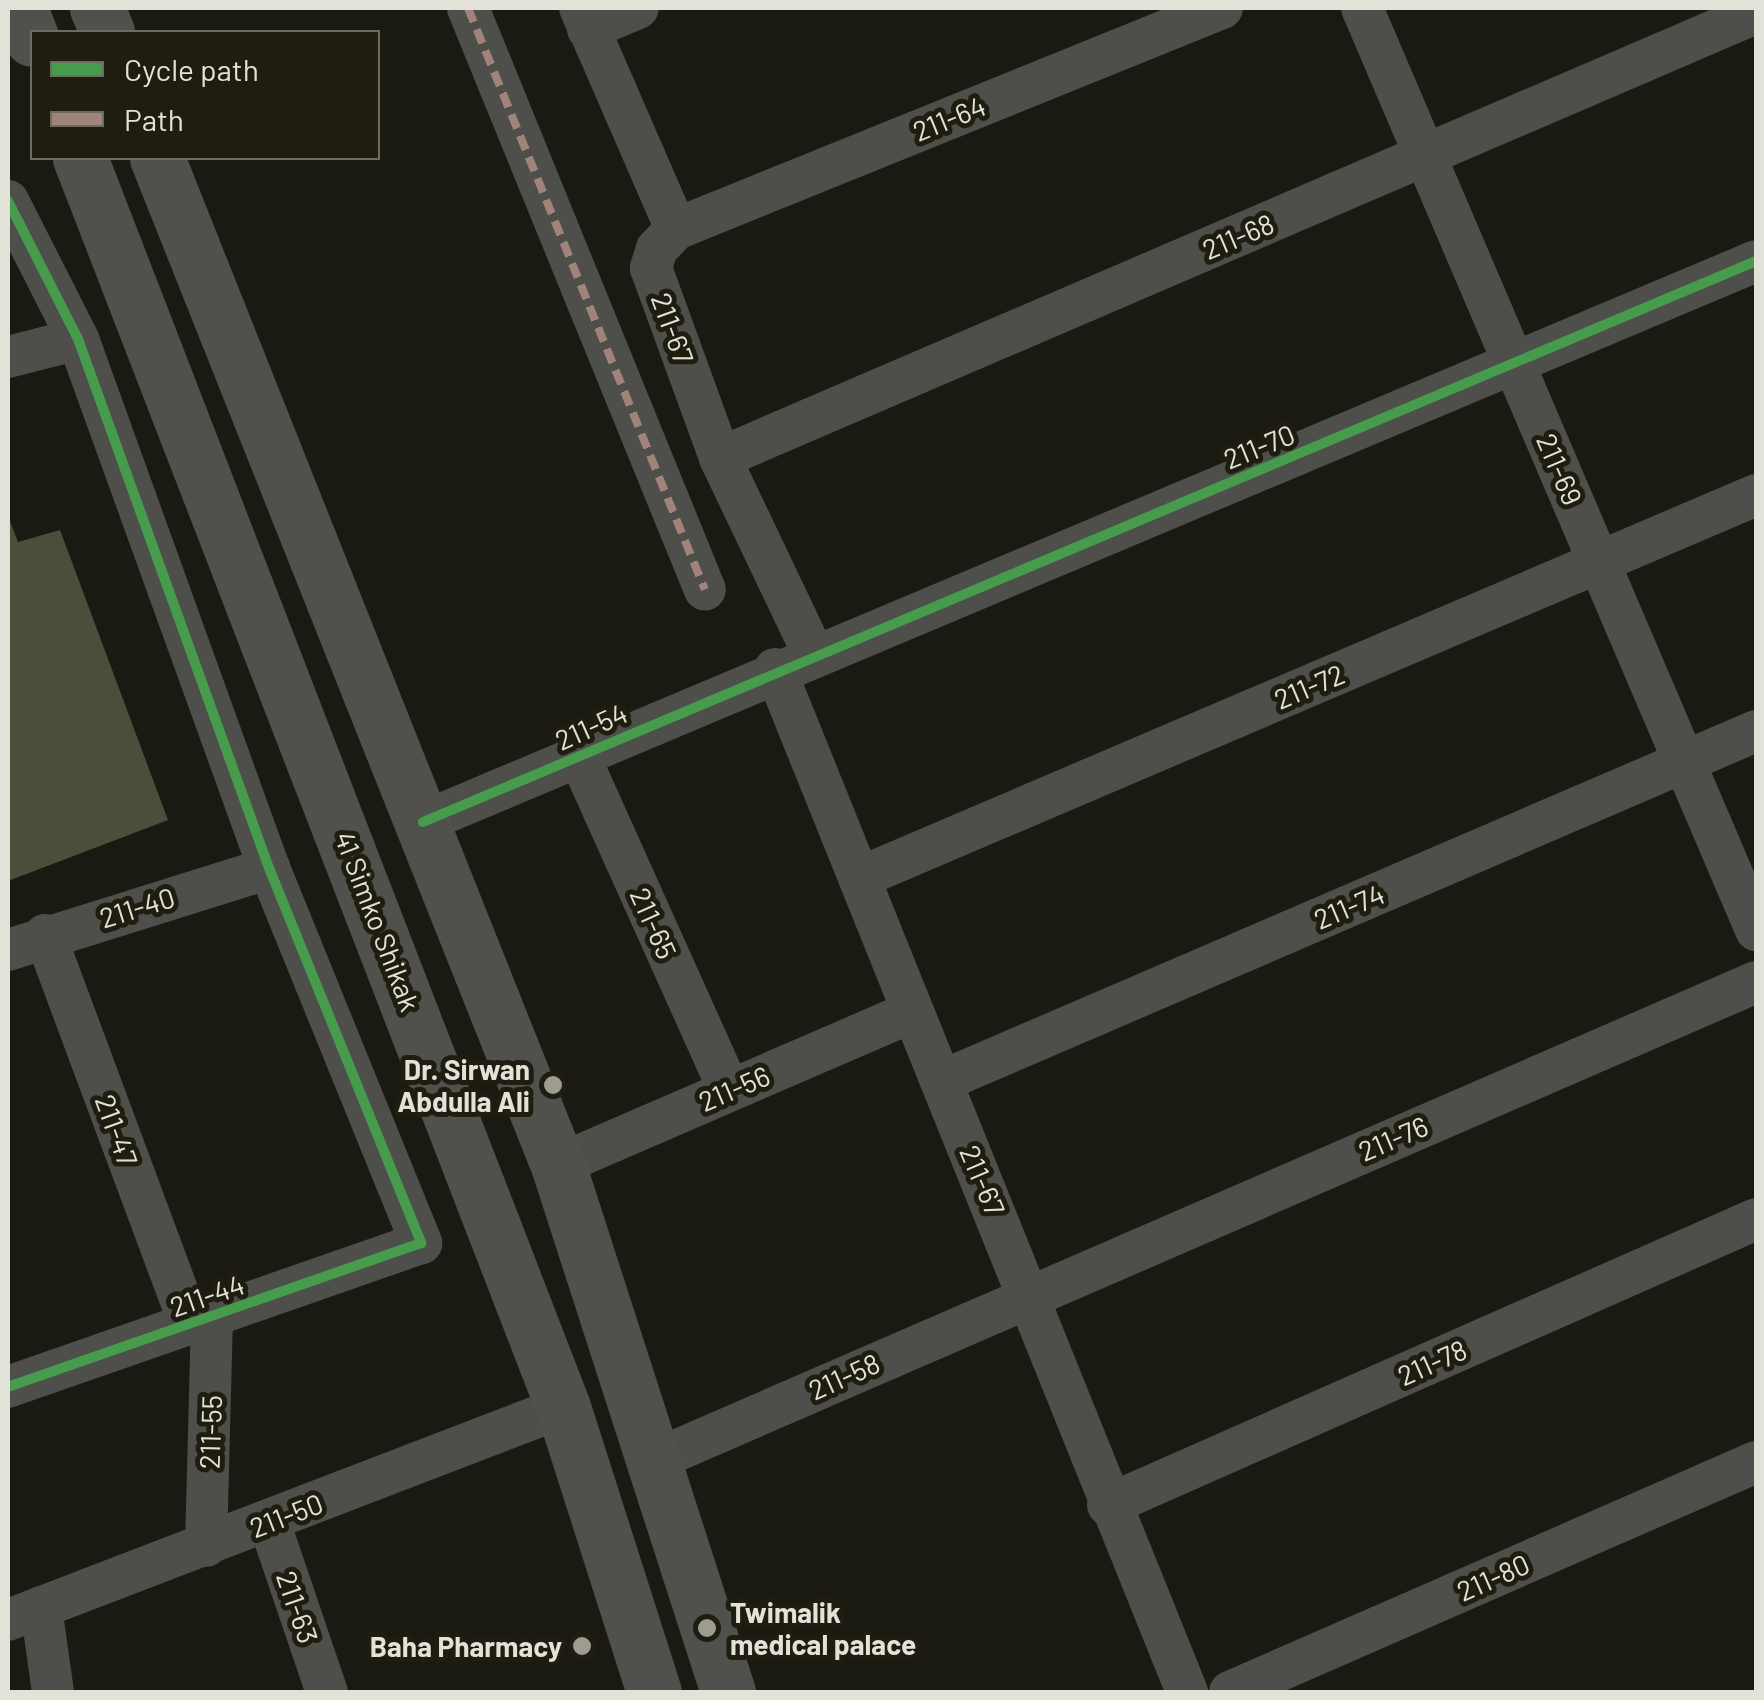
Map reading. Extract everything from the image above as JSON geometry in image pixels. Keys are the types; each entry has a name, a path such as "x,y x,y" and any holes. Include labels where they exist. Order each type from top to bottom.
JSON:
{"main road":[{"path":"20,8 30,34"},
{"name":"41 Simko Shikak","path":"81,160 563,1408 654,1692"},
{"path":"158,160 558,1165 657,1459 728,1692"},
{"path":"407,998 483,974"}],"street":[{"path":"468,8 705,590"},
{"path":"638,8 584,18 676,229"},
{"name":"211-64","path":"676,229 1222,8"},
{"name":"211-69","path":"1362,8 1756,930"},
{"name":"211-68","path":"720,458 1756,13"},
{"path":"8,201 78,339 269,868"},
{"name":"211-67","path":"676,229 657,249 651,268 794,661 861,877 910,1013 1030,1294 1108,1504 1187,1692"},
{"name":"211-70","path":"794,661 1515,366 1756,260"},
{"path":"8,357 78,339"},
{"name":"211-72","path":"861,877 1756,495"},
{"name":"211-54","path":"423,822 794,661"},
{"name":"211-74","path":"942,1081 1756,731"},
{"name":"211-65","path":"579,756 729,1090"},
{"name":"211-40","path":"26,942 269,868"},
{"name":"211-44","path":"8,1387 421,1243 269,868"},
{"name":"211-47","path":"26,942 201,1321"},
{"name":"211-76","path":"1030,1294 1756,982"},
{"name":"211-56","path":"558,1165 910,1013"},
{"name":"211-78","path":"1108,1504 1756,1219"},
{"name":"211-58","path":"657,1459 1030,1294"},
{"name":"211-55","path":"201,1321 206,1546"},
{"name":"211-50","path":"24,1613 563,1408"},
{"name":"211-80","path":"1230,1692 1756,1462"},
{"name":"211-63","path":"269,1522 327,1692"},
{"path":"24,1613 53,1692"}],"building":[{"path":"8,516 18,542 60,530 168,820 8,881"}],"marked path":[{"path":"468,8 705,590"}],"cycle path":[{"path":"8,201 78,339 269,868 421,1243 8,1387"},
{"path":"423,822 1756,261"}],"place":[{"name":"Dr. Sirwan Abdulla Ali","path":"553,1085"},
{"name":"Twimalik medical palace","path":"707,1628"},
{"name":"Baha Pharmacy","path":"582,1646"}]}
